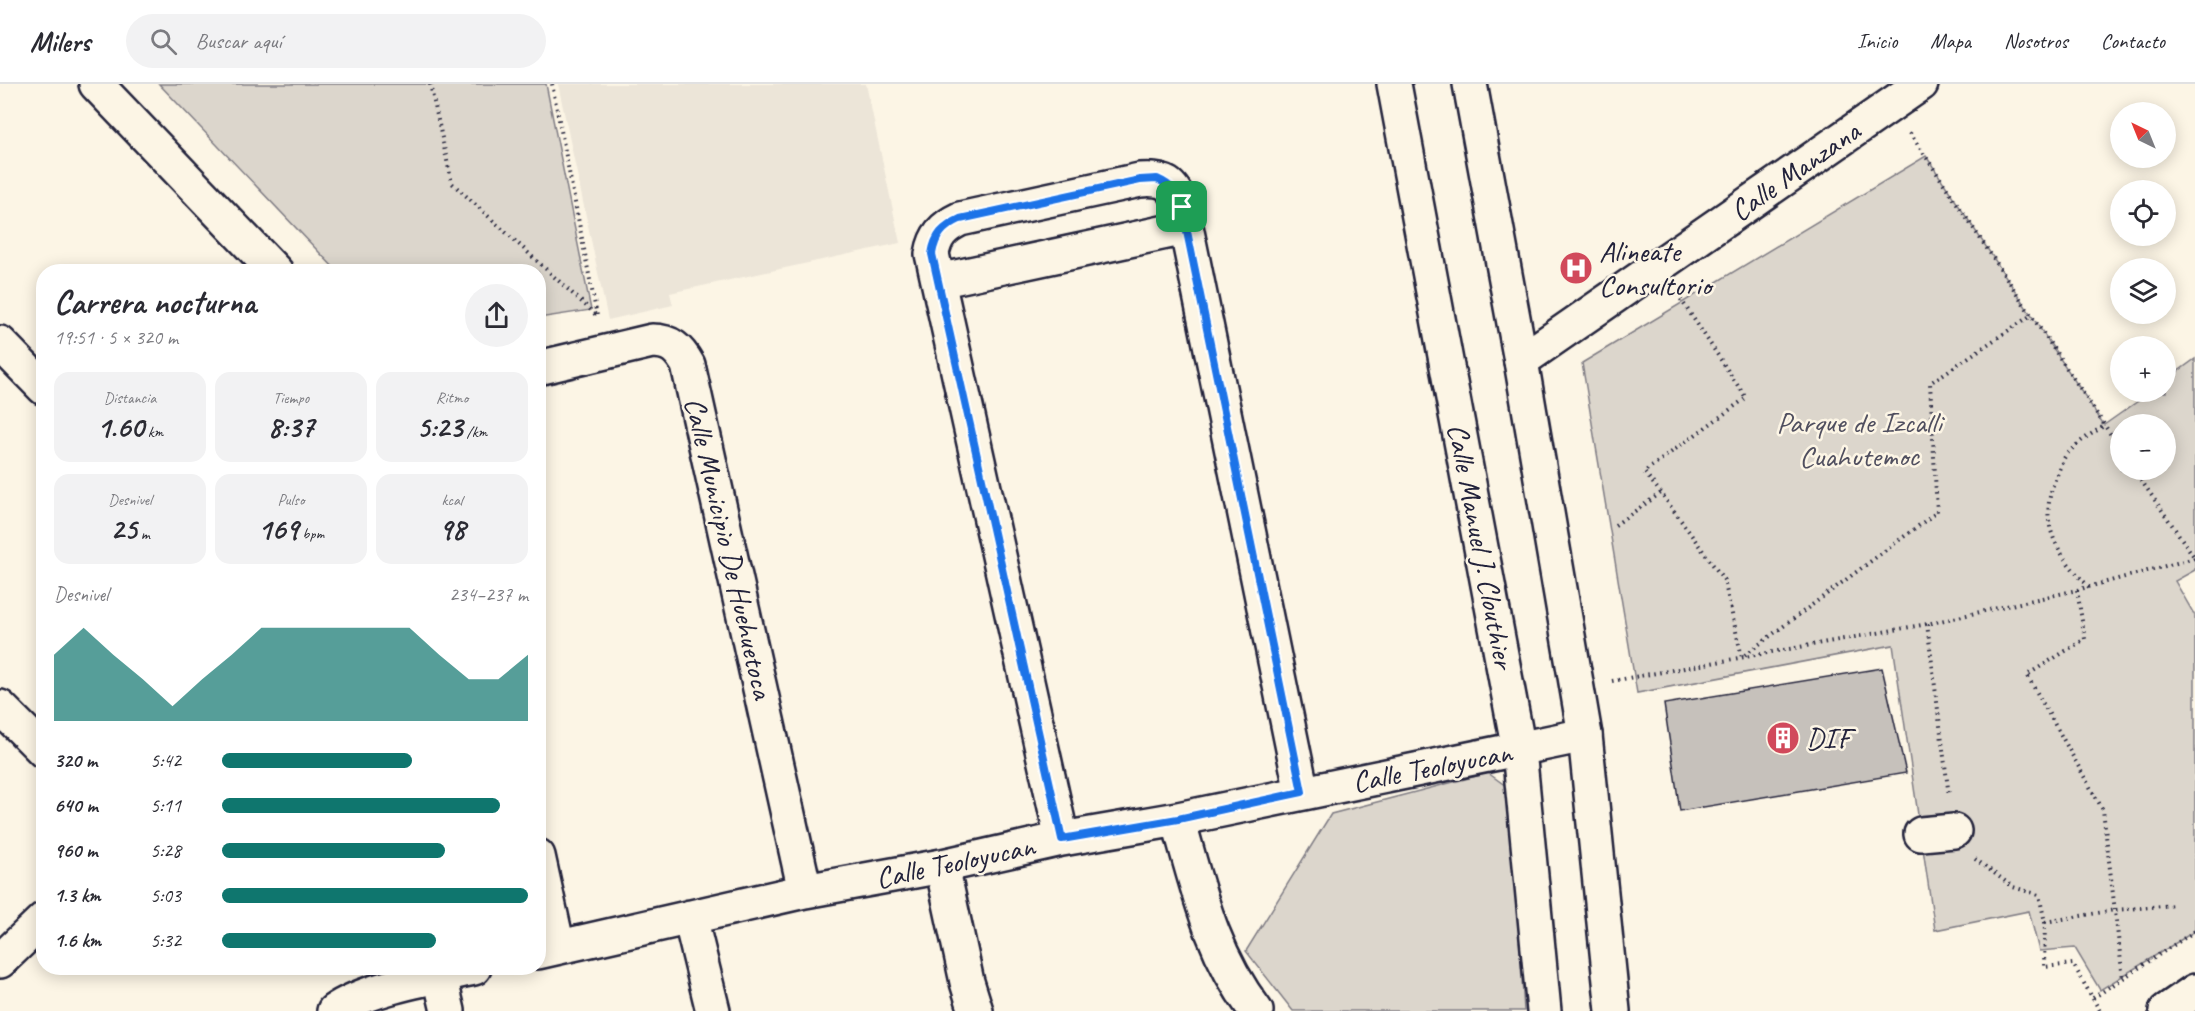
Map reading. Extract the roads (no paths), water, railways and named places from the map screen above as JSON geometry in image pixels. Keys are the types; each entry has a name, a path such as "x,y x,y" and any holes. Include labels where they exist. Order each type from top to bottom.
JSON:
{"street":[{"path":"96,84 268,264"},
{"name":"Calle Manuel J. Clouthier","path":"1394,84 1520,750 1545,1011"},
{"path":"1470,84 1521,361 1585,735 1613,1011"},
{"name":"Calle Manzana","path":"1521,361 1921,84"},
{"path":"1062,839 932,254 934,242 940,231 960,219 1140,180 1157,179 1168,183 1177,194 1302,792"},
{"path":"938,281 1185,228"},
{"name":"Calle Municipio De Huehuetoca","path":"546,366 652,341 664,341 680,352 688,365 805,891"},
{"path":"0,343 36,380"},
{"path":"0,707 36,743"},
{"name":"Calle Teoloyucan","path":"548,950 805,891 942,866 1062,839 1178,819 1585,735"},
{"path":"1178,819 1208,924 1222,958 1241,991 1256,1011"},
{"path":"1921,834 1954,831"},
{"path":"942,866 967,982 976,1011"},
{"path":"690,917 713,1011"},
{"path":"0,961 36,927"},
{"path":"546,931 548,950"},
{"path":"334,1011 345,1003 378,991 444,975"},
{"path":"440,976 448,1011"},
{"path":"2166,1011 2195,992"}],"place":[{"name":"Alineate Consultorio","path":"1576,268"},
{"name":"DIF","path":"1783,738"}],"park label":[{"name":"Parque de Izcalli Cuahutemoc","path":"1859,440"}]}
